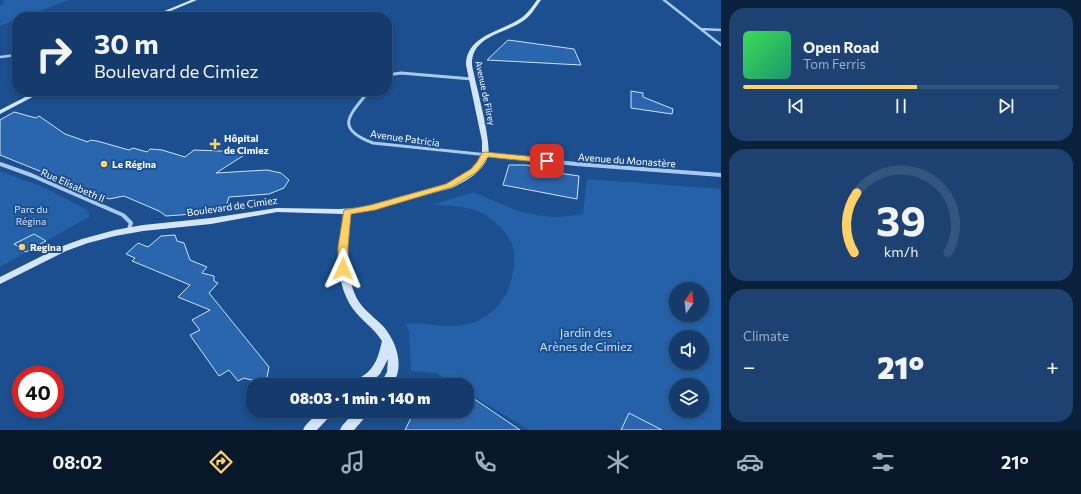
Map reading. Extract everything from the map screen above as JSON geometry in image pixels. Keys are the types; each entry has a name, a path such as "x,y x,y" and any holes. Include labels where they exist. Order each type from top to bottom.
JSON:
{"main road":[{"path":"165,12 195,0"},
{"name":"Avenue de Flirey","path":"485,154 485,141 468,60 470,52 473,47 483,39 525,18 539,0"},
{"path":"0,112 31,96"},
{"name":"Boulevard de Cimiez","path":"0,281 61,250 83,241 129,229 202,222 278,210 347,212 372,208 449,186 474,171 481,163 485,154"},
{"path":"347,212 343,254 343,269 347,286 351,297 358,308 381,331 387,341 393,354 394,367 391,378"},
{"path":"369,378 376,372 384,356 387,341"},
{"path":"309,430 321,418"},
{"path":"346,430 357,418"}],"street":[{"path":"664,0 721,46"},
{"path":"701,29 721,30"},
{"path":"0,57 12,56"},
{"path":"392,74 401,73 472,79"},
{"name":"Avenue Patricia","path":"365,96 347,121 347,126 351,133 361,139 373,143 412,148 485,154"},
{"name":"Avenue du Monastère","path":"485,154 598,166 721,175"},
{"name":"Rue Elisabeth II","path":"0,164 31,175 123,216 131,222 129,229"}],"green space":[{"path":"3,0 69,0 37,12 12,12 12,21 0,26 0,6 4,4"},
{"name":"Parc du Régina","path":"0,171 43,187 86,209 89,213 89,217 0,267"},
{"name":"Jardin des Arènes de Cimiez","path":"587,179 721,189 721,430 529,430 474,396 474,378 444,378 436,373 411,371 409,332 406,324 417,323 456,326 482,319 494,310 504,298 510,285 513,270 514,255 511,242 504,231 493,221 482,213 472,209 455,206 432,205 473,192 526,213 552,217 583,214"}],"building":[{"path":"508,40 574,49 581,65 487,60"},
{"path":"631,91 643,93 643,97 673,109 672,114 631,108"},
{"name":"Le Régina","path":"14,112 36,118 39,116 65,134 88,142 90,140 97,141 129,150 133,148 147,152 150,149 162,150 185,157 194,150 249,152 216,173 267,170 281,173 289,180 284,188 269,194 229,197 226,207 220,212 166,216 159,211 124,196 109,199 0,155 0,120"},
{"path":"509,165 525,165 555,169 558,173 579,176 577,199 503,185"},
{"name":"Regina","path":"34,234 46,241 26,252 14,244"},
{"path":"175,235 177,241 184,243 190,260 207,267 202,273 214,276 214,281 218,283 209,293 269,367 267,377 244,378 238,381 229,370 219,376 190,335 200,330 192,320 210,310 178,297 190,285 132,261 135,258 126,254 138,243 148,247 161,236"},
{"path":"474,399 520,430 405,430 411,418 474,418"},
{"path":"629,413 662,430 621,430"}],"place":[{"name":"Hôpital de Cimiez","path":"215,144"},
{"name":"Le Régina","path":"104,164"},
{"name":"Regina","path":"22,247"}],"route":[{"path":"343,269 343,247 347,212 372,208 449,186 463,179 474,171 481,163 485,154 547,161"}]}
